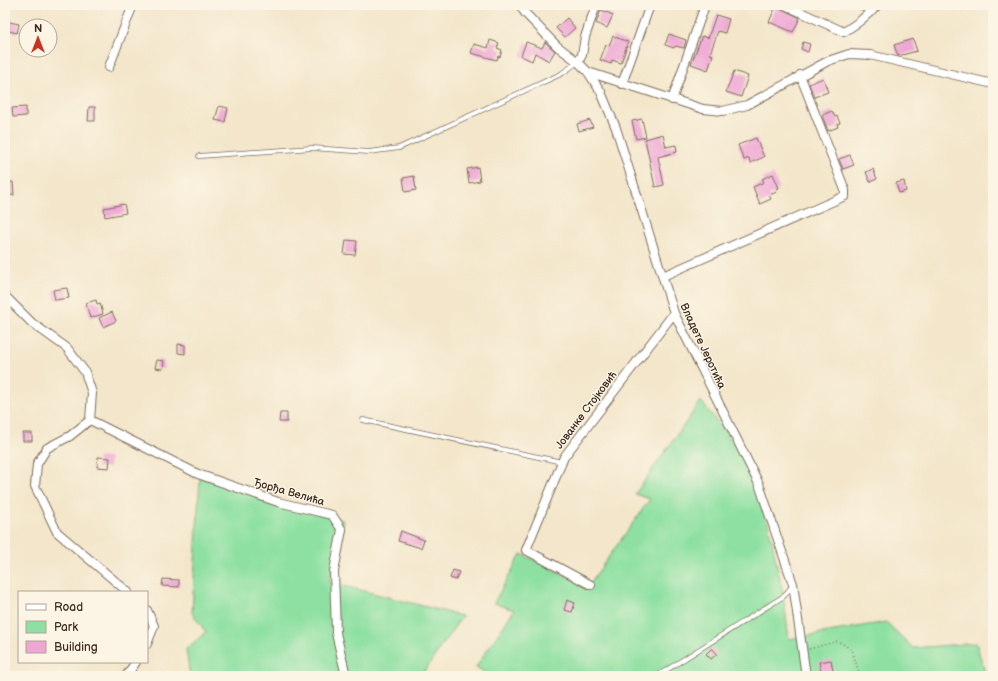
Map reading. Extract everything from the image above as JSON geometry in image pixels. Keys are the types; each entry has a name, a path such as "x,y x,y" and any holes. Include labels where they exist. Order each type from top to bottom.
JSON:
{"street":[{"path":"109,67 133,5"},
{"name":"Владете Јеротића","path":"520,5 525,13 557,46 578,62 588,72 601,92 616,128 674,313 759,484 793,584 806,676"},
{"path":"578,62 582,55 585,37 596,5"},
{"path":"622,84 650,5"},
{"path":"672,100 705,5"},
{"path":"785,5 844,32 875,8"},
{"path":"861,5 875,8"},
{"path":"588,72 703,109 723,111 747,105 800,75 838,56 858,53 993,84"},
{"path":"662,276 845,196 845,190 800,75"},
{"path":"5,296 32,323 67,348 85,372 92,393 90,420 70,436 47,448 38,464 35,486 57,532 127,591"},
{"name":"Јованке Стојковић","path":"591,585 526,550 562,462 674,313"},
{"name":"Ђорђа Велића","path":"90,420 198,474 278,502 332,515 342,530 334,571 336,633 346,676"},
{"path":"148,612 154,626 148,641"},
{"path":"126,676 135,663"}],"lane":[{"path":"199,156 312,148 369,152 399,148 562,74 578,62"},
{"path":"362,420 562,462"},
{"path":"657,676 784,596 793,584"}],"path":[{"path":"802,651 838,641 852,650 860,676"}],"green space":[{"path":"701,401 743,455 768,524 783,592 789,639 886,622 913,648 976,643 986,676 491,676 476,667 514,610 494,603 521,554 588,586 650,499 635,494"},
{"path":"200,477 283,505 343,520 339,546 329,582 462,616 421,676 190,676 186,649 206,632 192,613"}],"building":[{"path":"776,6 800,18 793,32 769,22"},
{"path":"601,10 613,15 607,28 596,23"},
{"path":"716,15 729,19 725,33 718,31 710,54 713,55 708,70 691,64 702,36 708,38"},
{"path":"567,18 575,28 565,37 556,28"},
{"path":"5,21 18,24 17,33 5,30"},
{"path":"669,34 686,40 684,48 675,46 674,48 665,45"},
{"path":"613,36 628,42 621,63 612,60 611,64 600,60 606,45 609,46"},
{"path":"913,39 917,51 898,56 894,45"},
{"path":"490,40 499,43 497,48 502,50 500,57 498,56 497,60 471,53 474,44 488,48"},
{"path":"526,42 542,48 545,42 555,51 549,61 535,53 532,61 521,56"},
{"path":"803,42 810,44 808,52 801,49"},
{"path":"734,71 748,76 741,97 726,92"},
{"path":"823,78 828,92 814,97 809,84"},
{"path":"219,106 228,108 225,122 215,120"},
{"path":"26,107 26,116 13,117 12,108"},
{"path":"89,107 95,107 95,121 88,121"},
{"path":"832,111 835,117 837,116 840,123 837,124 838,127 828,131 822,115"},
{"path":"642,119 646,137 636,139 632,121"},
{"path":"590,120 593,127 579,131 577,124"},
{"path":"663,134 666,147 676,145 677,152 658,157 664,185 655,187 645,139"},
{"path":"756,138 764,157 750,163 749,158 744,160 738,145"},
{"path":"850,155 854,165 843,169 839,159"},
{"path":"478,167 480,181 469,183 467,169"},
{"path":"873,169 877,179 870,182 866,172"},
{"path":"773,174 779,188 776,189 777,192 769,195 771,199 760,204 753,187 764,182 762,179"},
{"path":"414,176 416,190 405,192 403,178"},
{"path":"904,181 906,191 899,193 896,183"},
{"path":"5,182 13,182 14,195 6,196"},
{"path":"124,204 126,213 105,217 104,208"},
{"path":"346,240 357,241 355,255 344,254"},
{"path":"67,288 69,298 55,300 53,290"},
{"path":"96,300 97,304 100,303 103,314 90,318 86,303"},
{"path":"112,312 116,321 103,327 99,318"},
{"path":"178,344 185,345 185,354 178,353"},
{"path":"157,360 164,361 163,369 155,368"},
{"path":"280,413 287,413 287,422 279,422"},
{"path":"23,433 32,433 32,441 23,441"},
{"path":"98,457 110,458 109,468 97,467"},
{"path":"401,531 424,540 421,548 398,541"},
{"path":"453,570 459,572 456,580 450,578"},
{"path":"163,579 179,580 179,587 162,586"},
{"path":"567,600 575,603 572,612 564,610"},
{"path":"712,648 717,654 711,659 706,654"},
{"path":"831,660 833,671 821,673 819,662"}]}
